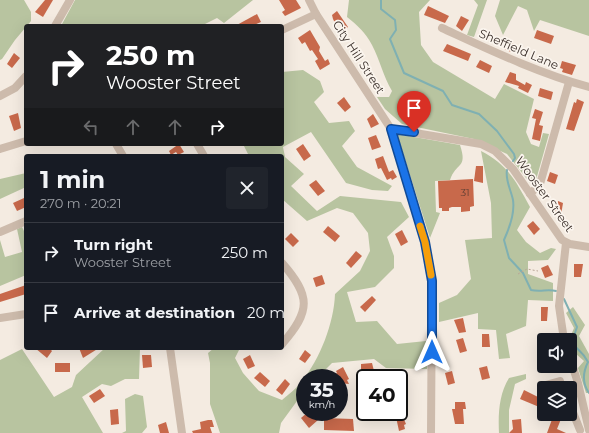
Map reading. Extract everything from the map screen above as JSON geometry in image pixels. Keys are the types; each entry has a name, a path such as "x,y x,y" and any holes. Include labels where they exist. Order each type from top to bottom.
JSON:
{"street":[{"path":"56,24 70,0"},
{"name":"City Hill Street","path":"309,0 316,14 391,129 425,242 431,276 431,433"},
{"path":"284,29 316,14"},
{"name":"Sheffield Lane","path":"442,28 503,56 569,82 589,87"},
{"path":"0,96 15,88 24,78"},
{"path":"530,194 540,184 569,82"},
{"name":"Wooster Street","path":"391,129 489,147 507,162 555,231 566,242 589,246"},
{"path":"0,149 24,142"},
{"path":"0,232 24,222"},
{"path":"563,333 559,306 566,242"},
{"path":"284,265 294,277 302,290 304,301 301,319 284,341"},
{"path":"0,318 24,314"},
{"path":"170,350 182,433"},
{"path":"575,373 578,383 585,428"},
{"path":"577,416 585,428"}],"path":[{"path":"518,274 526,270 538,271"}],"green space":[{"path":"0,0 24,0 31,12 31,21 28,24 24,24 24,29 0,60"},
{"path":"75,0 253,0 224,23 217,18 205,24 62,24"},
{"path":"349,0 430,0 419,12 421,45 433,62 495,99 504,84 534,99 526,132 531,144 539,147 543,133 549,134 536,180 530,183 507,154 474,139 402,124 385,109 377,97 389,97 392,91 370,41 347,17"},
{"path":"474,0 487,0 474,37 467,35 478,5"},
{"path":"500,0 589,0 589,36 540,20 534,31 527,10 518,6 503,35 495,16"},
{"path":"303,70 320,81 324,92 314,102 329,123 349,121 355,131 342,146 357,167 392,186 388,191 372,190 346,183 311,132 283,147 285,157 304,174 291,186 317,211 340,196 401,202 409,217 387,237 394,256 394,268 375,287 347,292 356,322 377,321 397,344 426,341 427,369 386,368 374,359 332,363 326,369 311,369 325,340 329,328 335,294 360,271 370,251 368,233 353,213 337,208 307,221 284,201 284,154 248,154 244,146 284,146 284,72"},
{"path":"397,134 460,145 463,158 462,162 452,174 450,180 435,181 436,212 440,213 430,238"},
{"path":"481,151 505,168 520,189 530,207 517,230 526,242 540,253 551,248 556,249 548,260 528,261 528,274 553,283 553,301 528,300 526,326 506,334 510,358 499,359 496,330 478,329 478,313 439,322 439,303 457,295 471,279 465,240 492,238 491,203"},
{"path":"24,173 24,188 0,199 0,179"},
{"path":"22,227 24,231 24,276 0,286 0,240 5,257 22,252 17,229"},
{"path":"573,307 585,325 579,336 589,354 589,393 586,393 578,368 584,361 577,355 577,333 572,333 574,328 566,313"},
{"path":"22,349 54,397 72,387 76,375 103,350 140,350 139,379 125,379 111,386 102,384 82,397 103,433 0,433 0,360"},
{"path":"212,350 239,350 235,358 243,373 259,391 282,400 296,388 296,402 281,423 279,433 220,433 210,404 210,363 208,353"},
{"path":"526,374 526,379 515,384 509,410 509,433 499,433 501,397 506,384 509,378"},
{"path":"135,394 143,396 147,427 142,433 122,433 126,431 125,399"}],"building":[{"path":"45,0 53,0 43,17 35,12"},
{"path":"279,0 296,0 301,8 285,16 282,12 285,10"},
{"path":"428,6 449,16 445,23 424,15"},
{"path":"337,11 348,27 343,30 339,23 336,25 333,19 332,15"},
{"path":"257,14 261,22 256,24 239,24"},
{"path":"461,16 469,20 462,31 456,26"},
{"path":"310,30 320,47 319,51 325,61 328,59 330,64 320,70 315,61 318,59 312,50 310,51 305,42 302,44 298,38"},
{"path":"537,30 554,36 551,44 534,38"},
{"path":"505,40 514,44 511,52 504,49 505,47 503,46"},
{"path":"447,44 471,54 468,61 443,51"},
{"path":"14,53 20,58 12,68 7,64"},
{"path":"480,60 492,66 489,73 476,67"},
{"path":"562,61 576,65 572,75 562,72 563,69 560,68"},
{"path":"510,72 516,74 516,80 525,85 526,82 532,85 528,93 518,88 519,86 505,82"},
{"path":"540,88 553,92 551,100 538,96"},
{"path":"344,97 351,107 345,112 337,103"},
{"path":"577,99 584,102 574,131 566,129 574,102 576,103"},
{"path":"535,109 543,112 539,125 543,126 540,141 532,139 536,119 532,118"},
{"path":"18,113 21,128 14,131 9,116"},
{"path":"373,114 379,124 371,128 367,119"},
{"path":"376,135 381,147 372,150 368,138"},
{"path":"303,144 311,156 304,161 296,149"},
{"path":"176,146 180,146 184,152 180,154 176,152 170,154 169,151"},
{"path":"383,156 389,172 393,170 397,177 392,180 391,178 387,180 381,168 378,169 375,159"},
{"path":"476,166 483,166 483,183 474,181"},
{"path":"550,172 558,175 555,184 547,181"},
{"path":"473,179 474,206 470,207 470,211 461,212 461,207 449,208 449,211 442,211 442,208 439,208 438,181"},
{"path":"316,180 325,191 318,196 309,185"},
{"path":"24,198 24,208 17,211 13,203"},
{"path":"558,201 563,203 561,215 554,212"},
{"path":"533,221 540,229 534,235 527,226"},
{"path":"328,226 340,236 335,242 323,232"},
{"path":"402,230 408,242 401,246 395,234"},
{"path":"291,233 299,241 293,247 285,239"},
{"path":"356,251 362,256 351,268 346,263"},
{"path":"574,264 583,264 581,277 574,277"},
{"path":"548,265 553,275 545,278 541,268"},
{"path":"322,275 325,284 316,287 313,278"},
{"path":"24,286 24,295 0,302 0,294"},
{"path":"372,296 376,300 365,312 360,307"},
{"path":"541,307 548,307 547,321 541,321"},
{"path":"463,318 466,332 459,333 454,320"},
{"path":"482,334 489,334 490,347 482,347"},
{"path":"463,338 467,351 460,353 456,340"},
{"path":"37,350 51,350 52,351 47,358"},
{"path":"80,350 96,350 83,358"},
{"path":"305,350 311,355 305,363 299,359"},
{"path":"142,355 151,355 152,367 143,368"},
{"path":"250,355 255,366 248,369 243,359"},
{"path":"55,363 70,363 70,372 55,372"},
{"path":"372,363 374,369 361,369 361,364"},
{"path":"487,366 490,378 482,380 479,368"},
{"path":"452,371 455,383 448,385 445,373"},
{"path":"260,372 270,381 265,387 254,378"},
{"path":"285,379 290,384 282,395 276,390"},
{"path":"100,389 105,396 94,403 89,396"},
{"path":"524,390 537,396 537,406 520,399"},
{"path":"455,402 465,402 466,409 463,409 464,424 455,424 452,409 455,409"},
{"path":"118,409 119,424 111,425 110,410"},
{"path":"348,419 353,419 354,431 324,430 324,421 348,421"},
{"path":"521,419 522,433 509,433 513,429 512,420"},
{"path":"212,420 214,427 210,427 212,433 193,433 192,431 201,429 200,422"},
{"path":"303,421 317,421 309,428"},
{"path":"397,421 405,421 406,424 404,425 405,429 399,431"},
{"path":"551,421 560,421 557,429 566,433 547,433"},
{"path":"166,422 169,433 160,433 158,425"}],"waterway":[{"path":"381,0 381,9 395,20 396,30 390,39 404,73 443,91 452,105 479,114 497,131 514,154 515,158 513,161"},
{"path":"507,170 507,181 513,200 511,221 504,240 509,258 523,273 531,290 556,291"},
{"path":"564,299 577,327 574,344 585,356 588,362 585,370 584,381 589,393"}],"slow traffic":[{"path":"420,226 425,242 431,275"}],"route":[{"path":"414,132 391,129 425,242 432,281 432,352"}]}
